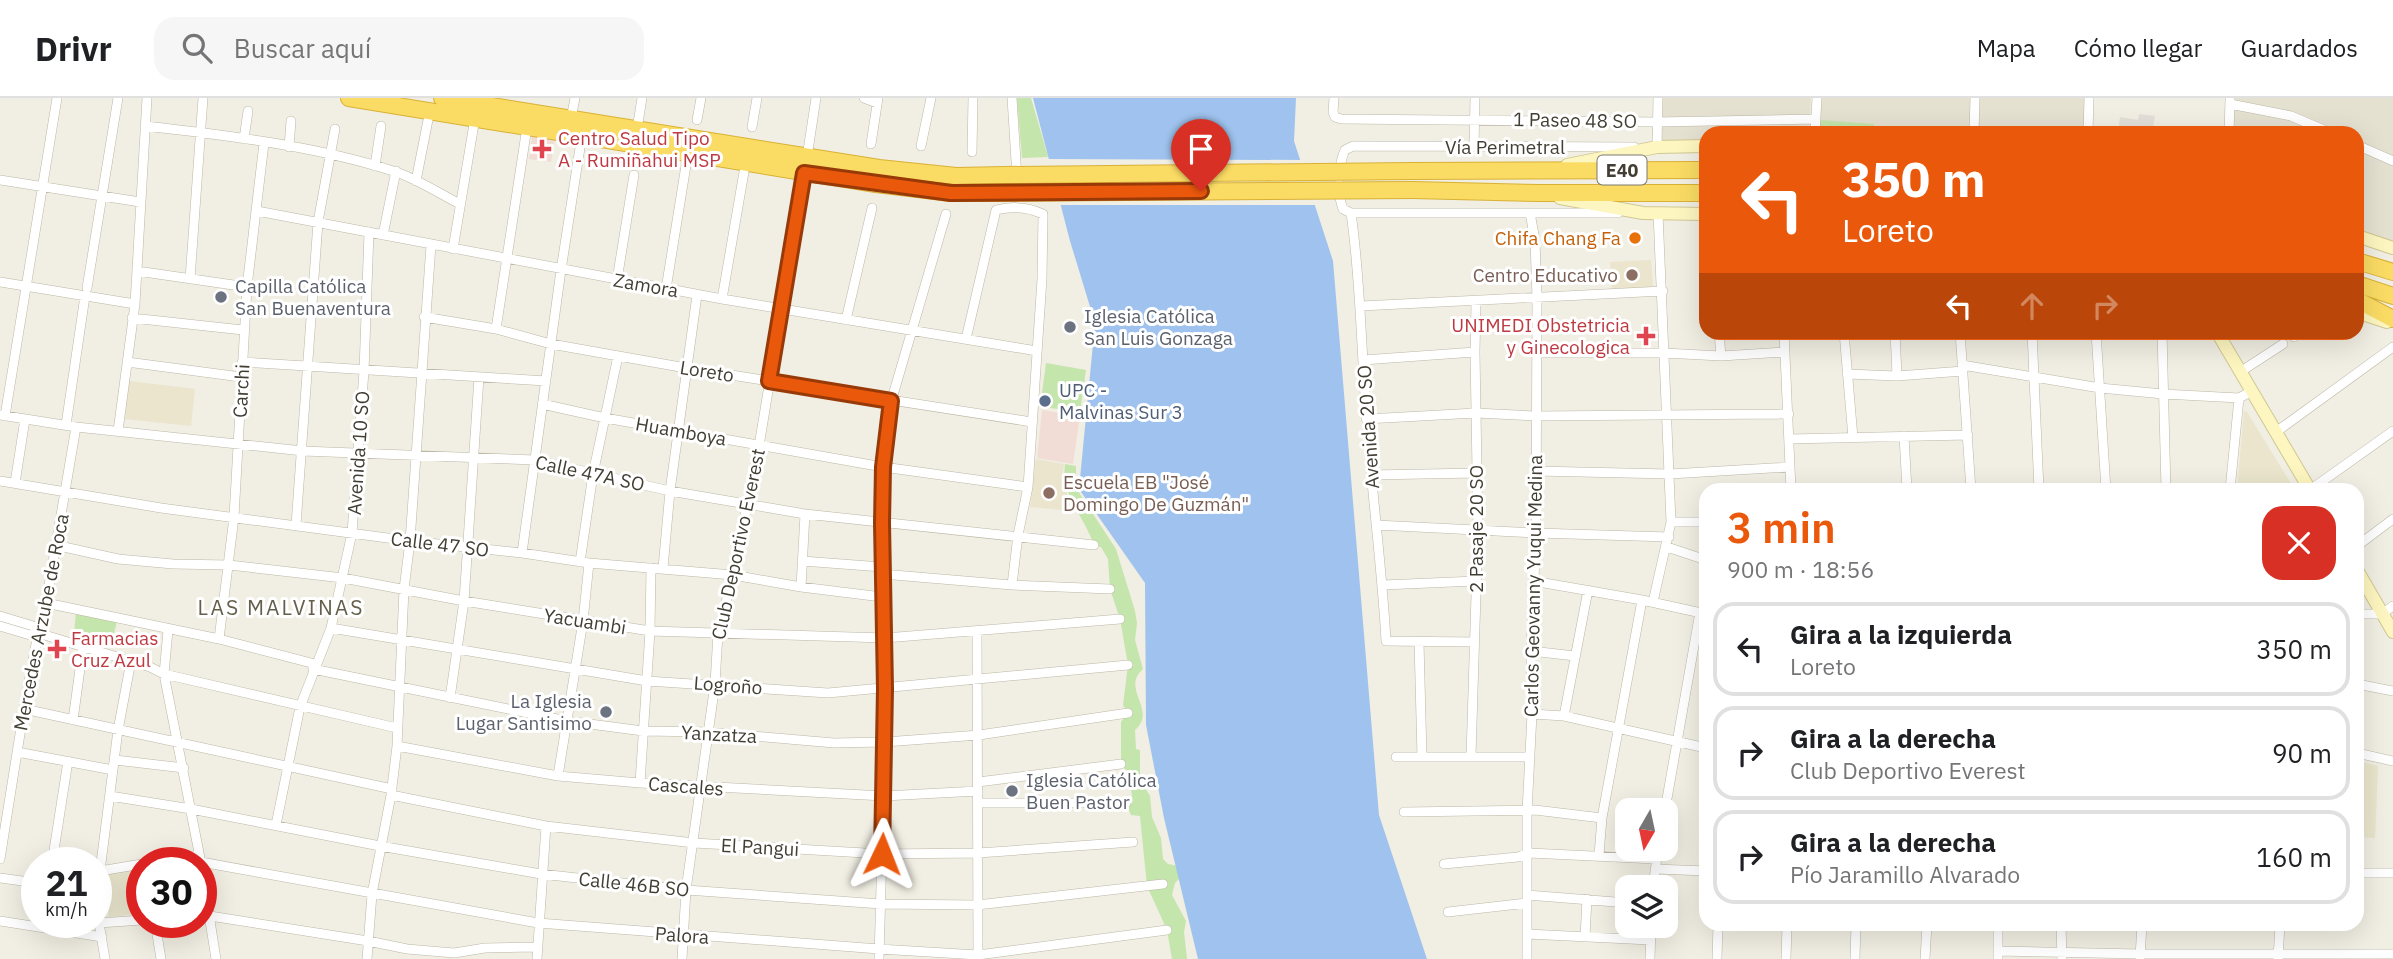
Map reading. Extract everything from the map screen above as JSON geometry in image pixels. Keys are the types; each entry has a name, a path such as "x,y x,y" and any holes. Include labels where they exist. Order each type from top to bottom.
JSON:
{"highway":[{"name":"E40","path":"349,98 688,153 806,165"},
{"name":"E40","path":"442,98 508,103 571,119 637,129 951,193 1412,190 1699,193"},
{"name":"Vía Perimetral","path":"806,165 879,168 956,176 1699,170"},
{"path":"2364,263 2393,272"},
{"path":"2364,286 2393,296"},
{"path":"2364,304 2393,322"}],"street":[{"path":"3,415 57,98"},
{"path":"66,425 118,98"},
{"path":"118,431 135,304 147,98"},
{"path":"190,279 203,98"},
{"path":"571,119 575,98"},
{"path":"637,129 642,98"},
{"path":"697,120 701,98"},
{"path":"752,127 757,98"},
{"name":"Club Deportivo Everest","path":"682,959 686,890 715,684 718,633 748,503 816,98"},
{"path":"864,98 878,101 871,144"},
{"path":"921,146 931,98"},
{"path":"972,152 973,98"},
{"path":"1012,98 1019,208"},
{"name":"1 Paseo 48 SO","path":"1334,98 1335,117 1657,122 1816,119"},
{"path":"1474,147 1475,98"},
{"path":"1657,98 1657,147"},
{"path":"1816,98 1816,126"},
{"path":"1974,126 1975,98"},
{"path":"2088,126 2089,98"},
{"path":"2229,126 2230,101 2291,116 2315,126"},
{"path":"244,139 248,111"},
{"path":"453,249 475,118"},
{"path":"416,181 428,120"},
{"path":"289,147 291,121"},
{"path":"145,126 289,147 396,171 460,204"},
{"path":"375,166 381,126"},
{"path":"496,329 527,127"},
{"path":"296,525 318,222 335,129"},
{"path":"522,553 582,135"},
{"name":"Carchi","path":"219,639 234,517 243,330 264,143"},
{"name":"Vía Perimetral","path":"1353,146 1699,146"},
{"name":"Avenida 20 SO","path":"1353,146 1345,150 1342,158 1340,201 1343,209 1351,213 1361,306 1366,419 1386,641 1419,642"},
{"name":"Vía Perimetral","path":"1539,170 1657,147"},
{"path":"2364,148 2393,161"},
{"path":"666,289 688,153"},
{"path":"383,235 396,171"},
{"path":"722,299 744,172"},
{"path":"617,280 634,175"},
{"path":"0,180 141,202"},
{"name":"E40","path":"1539,193 1643,213 1699,214"},
{"path":"846,320 872,208"},
{"path":"965,339 996,210 1034,209 1043,214 1028,486 1012,585"},
{"name":"Zamora","path":"257,211 697,295 1037,351"},
{"path":"1351,213 1643,213"},
{"name":"Carlos Geovanny Yuqui Medina","path":"1527,959 1527,812 1532,714 1537,298 1535,240 1530,213"},
{"path":"1653,602 1671,522 1658,213"},
{"path":"879,954 885,742 883,467 891,401 946,214"},
{"name":"Avenida 10 SO","path":"276,825 300,707 331,628 352,533 364,371 369,232"},
{"path":"2364,238 2393,248"},
{"path":"367,959 372,894 392,792 397,746 404,589 410,541 431,244"},
{"path":"136,271 247,287"},
{"path":"0,282 86,292 135,304"},
{"path":"1361,306 1663,291"},
{"path":"663,568 670,491 697,295"},
{"name":"2 Pasaje 20 SO","path":"1471,756 1478,530 1476,302"},
{"path":"2364,315 2393,322"},
{"name":"Loreto","path":"425,317 496,329 551,344 686,368 1032,422"},
{"path":"132,318 243,330"},
{"path":"1720,340 1721,356"},
{"path":"1784,340 1790,483"},
{"path":"1845,340 1853,438"},
{"path":"1895,340 1897,376"},
{"path":"1961,340 1971,483"},
{"path":"2033,340 2039,483"},
{"path":"2097,340 2106,483"},
{"path":"2162,340 2166,483"},
{"path":"2222,340 2306,483"},
{"path":"2240,372 2283,344"},
{"path":"2276,432 2393,347"},
{"path":"1363,360 1475,352"},
{"path":"1535,353 1721,356 1785,352"},
{"path":"558,776 583,621 584,563 593,474 618,356"},
{"path":"127,362 241,377"},
{"path":"242,362 545,381"},
{"path":"1847,374 1897,376 1963,368 2100,388 2163,394 2239,398 2252,391"},
{"path":"450,698 464,601 479,377"},
{"path":"2231,483 2239,398"},
{"name":"Huamboya","path":"542,404 758,446 883,467 1028,486"},
{"path":"1366,419 1476,413 1535,416 1789,414"},
{"name":"Calle 47A SO","path":"3,415 76,427 303,451 535,460 670,491 805,514 1094,545"},
{"path":"15,483 25,419"},
{"name":"Mercedes Arzube de Roca","path":"0,859 24,709 46,603 76,427"},
{"path":"2320,483 2393,431"},
{"path":"1789,439 1968,435"},
{"path":"1904,436 1907,483"},
{"path":"1535,471 1670,474 1789,467"},
{"path":"1371,475 1477,473"},
{"name":"Calle 47 SO","path":"0,482 65,490 161,508 410,541 522,553 584,563 733,575 882,597"},
{"path":"801,587 805,514"},
{"path":"2364,541 2393,519"},
{"path":"1671,522 1699,522"},
{"path":"1376,525 1669,537"},
{"name":"Yacuambi","path":"55,545 118,559 229,565 343,578 650,631 885,638 1119,619"},
{"path":"1667,547 1699,558"},
{"path":"802,561 1012,585 1110,589"},
{"path":"640,783 650,631 651,568"},
{"path":"2364,579 2388,610 2393,632"},
{"path":"1383,585 1476,581"},
{"path":"1533,581 1699,612"},
{"path":"1564,716 1588,590"},
{"path":"1599,855 1602,818 1643,600"},
{"name":"Yanzatza","path":"46,603 219,639 314,666 450,698 567,722 643,731 707,732 834,743 885,742 979,734 1128,713"},
{"path":"2364,613 2388,610"},
{"path":"0,616 33,626 38,633"},
{"path":"0,626 30,635 38,633 131,661 164,674 397,728"},
{"name":"Logroño","path":"331,628 646,681 828,693 1128,665"},
{"path":"169,630 164,674 198,847"},
{"path":"976,631 979,734 978,957"},
{"path":"1667,798 1699,633"},
{"path":"1422,757 1419,642 1475,642"},
{"path":"73,720 83,647"},
{"path":"1531,652 1575,656"},
{"path":"103,847 118,730 131,661"},
{"path":"2364,685 2393,691"},
{"name":"El Pangui","path":"24,709 545,826 694,843 882,854 978,853 1133,842"},
{"path":"1532,714 1564,716 1699,747"},
{"name":"Cascales","path":"397,746 558,776 701,788 884,796 978,787 1121,764"},
{"path":"17,752 68,761 184,768"},
{"path":"2364,755 2393,761"},
{"path":"1396,758 1530,757"},
{"path":"55,847 68,761"},
{"name":"Calle 46B SO","path":"110,796 541,874 686,890 881,904 977,905 1163,884"},
{"path":"978,803 1126,803"},
{"path":"1404,812 1538,810 1602,818"},
{"path":"537,959 545,826"},
{"path":"1444,864 1518,857 1528,853 1615,856"},
{"path":"1664,861 1699,869"},
{"name":"Palora","path":"217,864 538,923 879,954 978,957 1167,930"},
{"path":"2364,873 2393,873"},
{"path":"0,878 21,881"},
{"path":"1448,912 1527,899 1615,901"},
{"path":"1585,937 1587,900"},
{"path":"217,916 368,940 408,954 455,956 485,948 537,947"},
{"path":"0,921 21,924"},
{"path":"1717,959 1718,931"},
{"path":"1786,959 1787,931"},
{"path":"1855,959 1856,931"},
{"path":"1925,959 1927,931"},
{"path":"1998,931 1998,955 2278,957 2393,954"},
{"path":"2061,931 2062,956"},
{"path":"2140,957 2141,931"},
{"path":"2278,957 2280,931"},
{"path":"1527,934 1650,940 1650,959"},
{"path":"102,938 105,959"},
{"path":"158,938 161,959"},
{"path":"211,938 216,959"}],"shaded area":[{"path":"1661,98 1811,98 1809,126 1699,126 1699,143 1659,144"},
{"path":"1815,98 2085,98 2084,126 1813,126"},
{"path":"2232,98 2393,98 2393,243 2364,237 2364,126 2231,126"},
{"path":"2139,114 2155,116 2153,126 2119,126 2120,117 2138,120"},
{"name":"Centro Salud Tipo A - Rumiñahui MSP","path":"532,136 555,139 551,162 529,159"},
{"name":"Centro Educativo","path":"1651,260 1653,287 1612,289 1610,262"},
{"path":"129,381 195,389 191,426 125,419"},
{"path":"1042,410 1080,416 1073,464 1037,458"},
{"path":"2244,411 2291,483 2238,483"},
{"name":"Escuela EB \"José Domingo De Guzmán\"","path":"1036,459 1064,464 1062,479 1073,511 1030,507"},
{"path":"2364,763 2378,766 2375,838 2364,837"},
{"path":"126,870 126,915 112,917 112,873"}],"green space":[{"path":"1017,98 1031,98 1048,157 1022,158"},
{"path":"1821,120 1874,124 1874,126 1821,126"},
{"path":"1046,363 1086,370 1080,412 1050,408 1051,395 1042,393"},
{"path":"1065,464 1076,466 1076,488 1116,549 1135,611 1135,640 1143,669 1135,684 1143,715 1135,730 1136,749 1140,750 1140,773 1150,796 1152,817 1161,838 1163,859 1168,864 1179,866 1182,876 1175,883 1172,895 1186,921 1184,932 1187,959 1172,959 1167,930 1147,886 1140,816 1131,815 1126,803 1132,796 1129,774 1121,764 1121,722 1128,713 1123,705 1128,665 1120,619 1110,589 1108,559 1101,547 1094,545 1070,496 1066,486"},
{"path":"76,611 117,621 111,646 74,636"}],"water":[{"path":"1033,98 1296,98 1294,141 1333,261 1379,815 1427,959 1198,959 1164,818 1146,725 1145,583 1079,489 1095,323 1070,241"}],"pier":[{"path":"1047,159 1304,160 1318,205 1058,205"}],"place":[{"name":"Centro Salud Tipo A - Rumiñahui MSP","path":"542,149"},
{"name":"Chifa Chang Fa","path":"1635,238"},
{"name":"Centro Educativo","path":"1632,275"},
{"name":"Capilla Católica San Buenaventura","path":"221,297"},
{"name":"Iglesia Católica San Luis Gonzaga","path":"1070,327"},
{"name":"UNIMEDI Obstetricia y Ginecologica","path":"1646,336"},
{"name":"UPC - Malvinas Sur 3","path":"1045,401"},
{"name":"Escuela EB \"José Domingo De Guzmán\"","path":"1049,493"},
{"name":"Farmacias Cruz Azul","path":"57,649"},
{"name":"La Iglesia Lugar Santisimo","path":"606,712"},
{"name":"Iglesia Católica Buen Pastor","path":"1012,791"}],"district":[{"name":"LAS MALVINAS","path":"281,607"}],"route":[{"path":"882,854 885,689 882,597 883,467 891,401 769,381 804,173 951,193 1201,191"}]}
